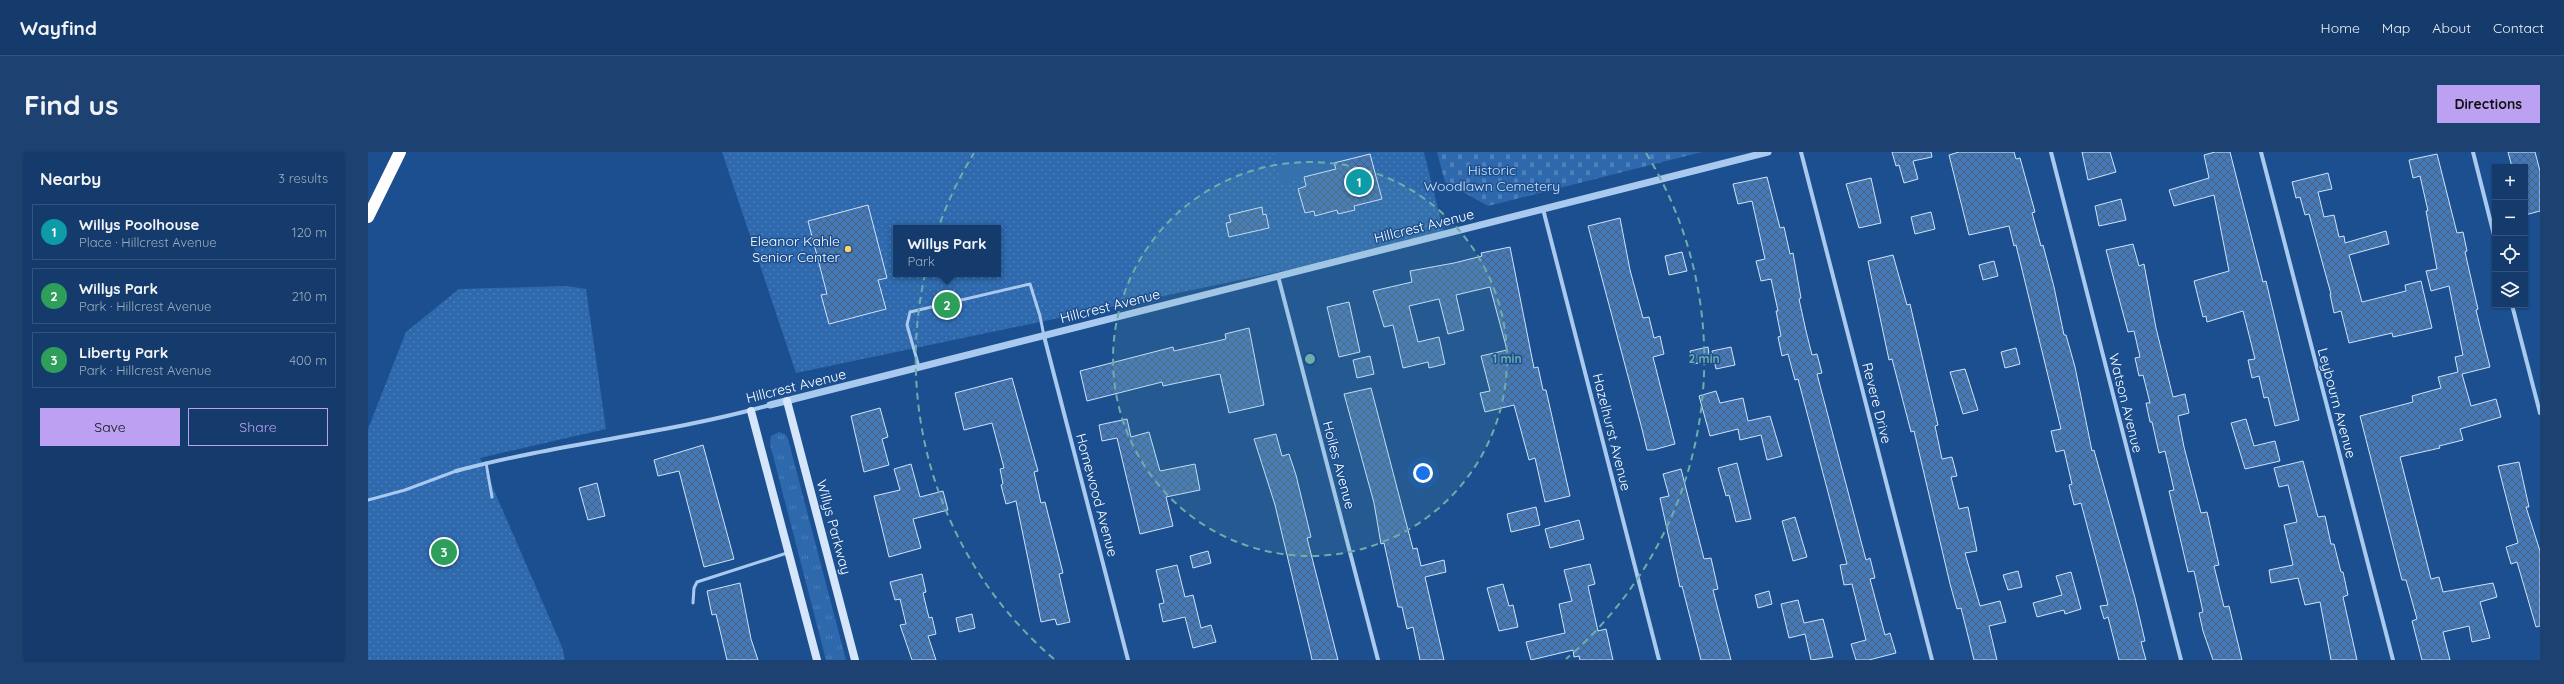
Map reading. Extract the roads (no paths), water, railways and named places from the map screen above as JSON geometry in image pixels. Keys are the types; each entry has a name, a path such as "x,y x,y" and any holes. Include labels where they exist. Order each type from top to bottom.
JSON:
{"highway":[{"path":"368,217 380,196 400,152"}],"main road":[{"name":"Willys Parkway","path":"787,401 855,660"},
{"path":"751,411 817,660"}],"street":[{"name":"Hillcrest Avenue","path":"456,471 511,456 663,431 751,411 1768,152"},
{"name":"Revere Drive","path":"1801,152 1932,660"},
{"name":"Watson Avenue","path":"2050,152 2181,660"},
{"name":"Leybourn Avenue","path":"2261,152 2393,660"},
{"path":"2473,152 2494,236"},
{"name":"Hazelhurst Avenue","path":"1543,209 1659,660"},
{"name":"Hoiles Avenue","path":"1278,276 1378,660"},
{"path":"2513,308 2540,413"},
{"name":"Homewood Avenue","path":"1044,336 1128,660"}],"lane":[{"path":"920,368 907,325 910,312 942,302 1030,284 1040,316 1044,336"},
{"path":"486,463 492,497"},
{"path":"368,500 405,490 456,471"},
{"path":"693,603 694,588 697,582 789,553"}],"place":[{"name":"Willys Poolhouse","path":"1359,182"},
{"name":"Eleanor Kahle Senior Center","path":"848,249"},
{"name":"Willys Park","path":"947,305"},
{"name":"Liberty Park","path":"444,552"}],"park label":[{"name":"Historic Woodlawn Cemetery","path":"1492,178"}]}
